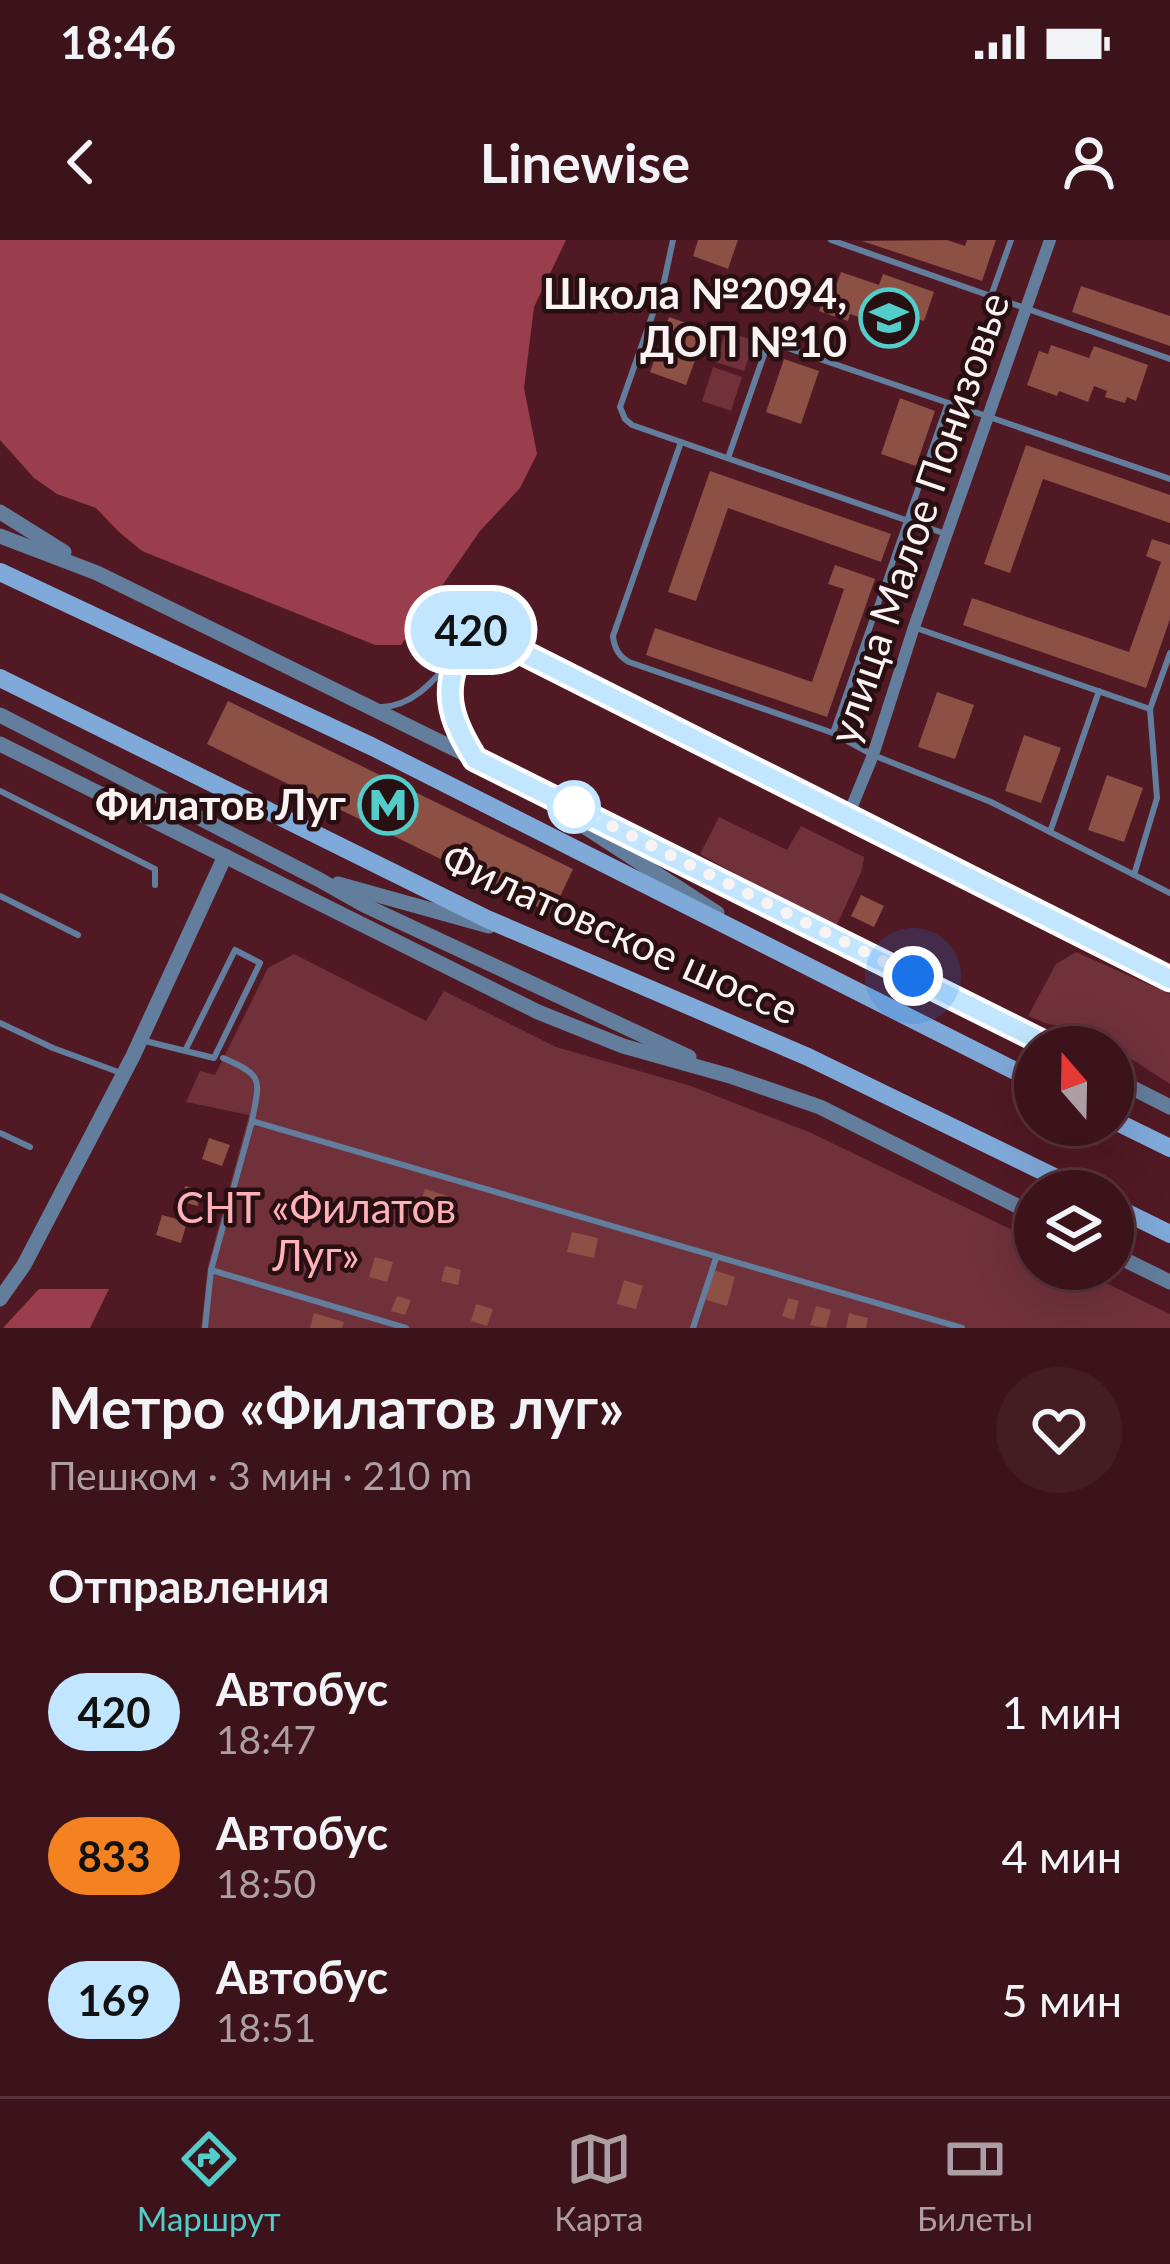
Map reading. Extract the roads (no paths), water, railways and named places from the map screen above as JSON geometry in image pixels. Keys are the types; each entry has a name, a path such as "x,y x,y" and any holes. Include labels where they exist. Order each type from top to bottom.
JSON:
{"main road":[{"name":"Филатовское шоссе","path":"0,572 373,748 1014,1071"},
{"name":"Филатовское шоссе","path":"0,678 528,936 808,1057 1040,1170"},
{"path":"1134,1130 1170,1148"},
{"path":"1134,1216 1170,1234"}],"street":[{"name":"улица Малое Понизовье","path":"848,816 1050,240"},
{"path":"0,512 97,573"},
{"path":"0,536 97,573 1014,1028"},
{"path":"459,652 472,627 1170,979"},
{"path":"0,716 364,905 730,1076"},
{"path":"0,744 538,1012 623,1046 820,1107 1014,1204"},
{"path":"496,769 790,960"},
{"path":"0,1299 7,1278 124,1074 225,856"},
{"path":"318,879 528,936"},
{"path":"1134,1089 1170,1107"},
{"path":"1134,1264 1170,1282"}],"lane":[{"path":"673,240 664,282 620,407 625,419 947,534"},
{"path":"831,240 1170,359"},
{"path":"991,296 1011,240"},
{"path":"728,458 771,344 1170,479"},
{"path":"833,734 948,403"},
{"path":"681,442 614,635 617,651 628,662 833,734 991,802 1170,893"},
{"path":"914,627 1150,709"},
{"path":"363,705 390,707 406,702 423,691 459,652"},
{"path":"459,652 449,699 452,716 475,759"},
{"path":"1134,875 1157,798 1150,709 1170,653"},
{"path":"1050,832 1099,691"},
{"path":"0,791 155,868 155,885"},
{"path":"0,896 78,935"},
{"path":"141,1040 185,1051 214,1058 260,963 235,950 185,1051"},
{"path":"0,1024 124,1074"},
{"path":"205,1328 211,1270 259,1094 248,1070 223,1058"},
{"path":"252,1121 962,1328"},
{"path":"0,1133 30,1147"},
{"path":"693,1328 716,1258"},
{"path":"211,1270 406,1328"}],"place":[{"name":"Школа №2094, ДОП №10","path":"889,318"},
{"name":"Филатов Луг","path":"388,805"}],"park label":[{"name":"СНТ «Филатов Луг»","path":"316,1232"}]}
